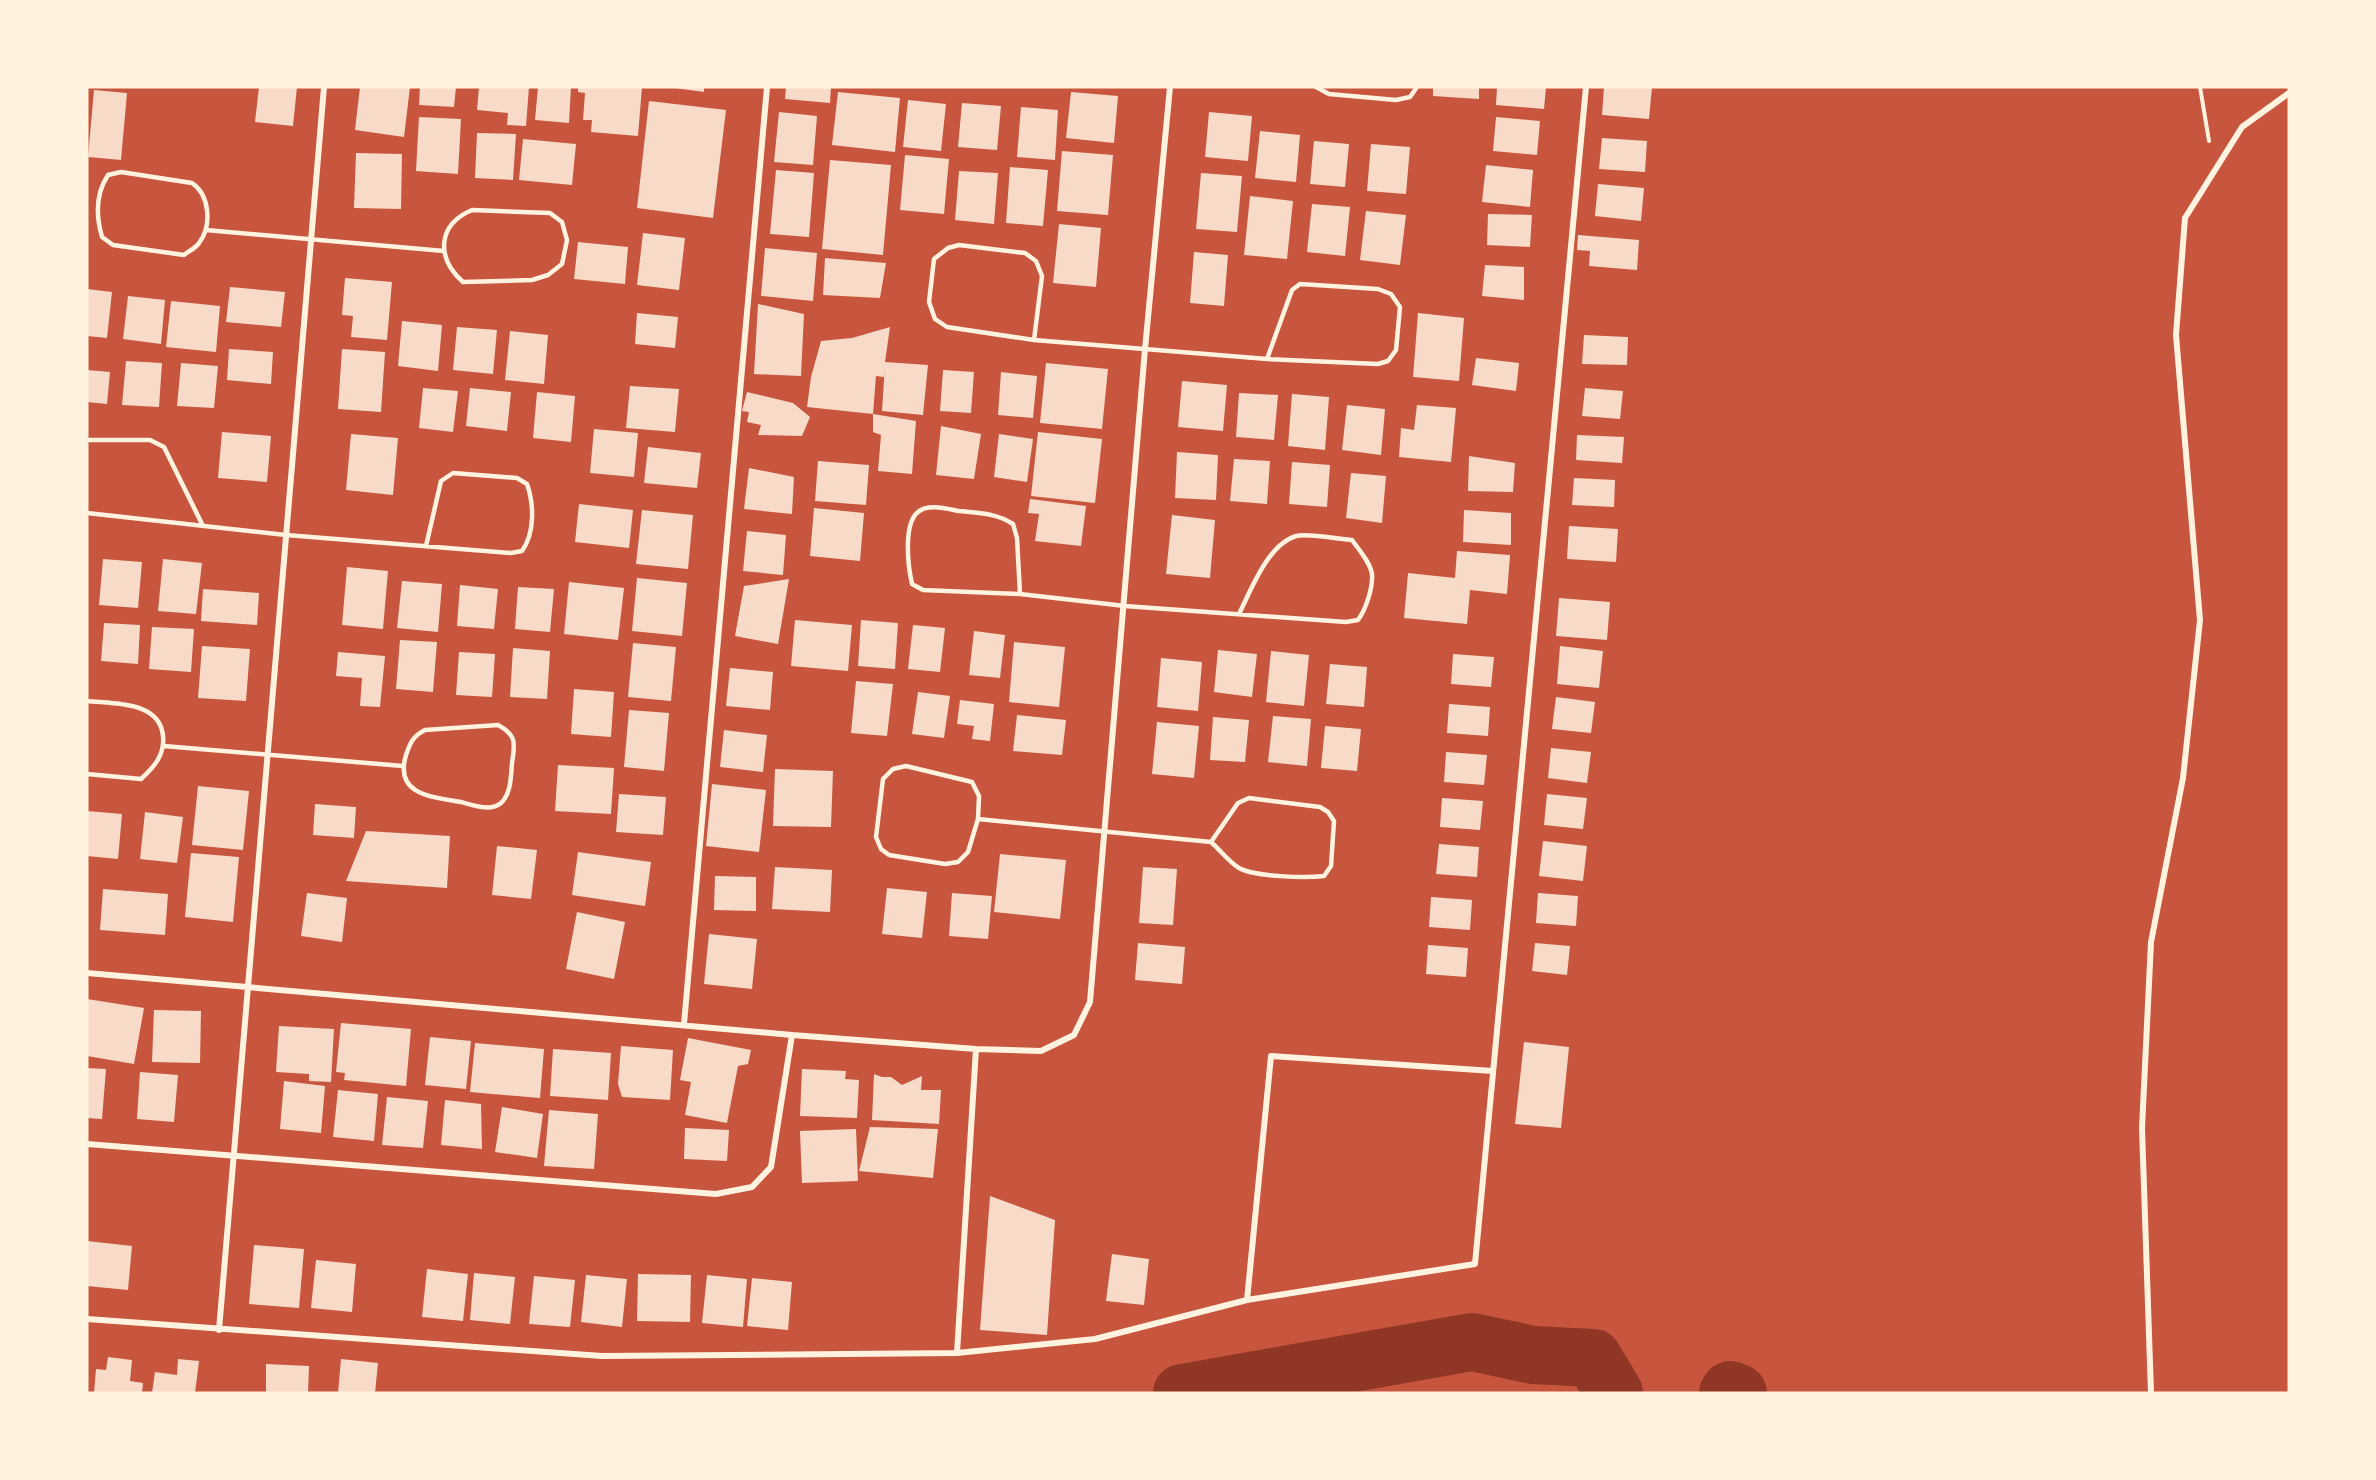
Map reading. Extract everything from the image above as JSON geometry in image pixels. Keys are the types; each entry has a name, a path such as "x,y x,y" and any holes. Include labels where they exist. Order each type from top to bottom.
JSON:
{"street":[{"path":"219,1330 324,87"},
{"path":"684,1024 767,87"},
{"path":"87,973 976,1049 1041,1051 1074,1035 1090,1002 1145,349 1170,87"},
{"path":"87,1319 602,1356 957,1353 1095,1339 1247,1300 1475,1264 1586,87"},
{"path":"2151,1393 2142,1128 2151,942 2183,778 2200,620 2176,335 2185,218 2242,127 2289,93"},
{"path":"87,1144 716,1194 752,1187 771,1167 792,1035"},
{"path":"957,1353 976,1049"},
{"path":"1247,1300 1271,1056 1493,1071"}],"lane":[{"path":"1317,87 1329,94 1396,100 1410,97 1417,87"},
{"path":"121,172 192,183 200,189 206,200 206,230 199,244 184,255 113,245 102,237 97,219 101,186 108,175 121,172"},
{"path":"472,210 550,213 562,222 567,240 562,264 548,275 532,280 463,282 453,273 444,251 448,230 457,217 472,210"},
{"path":"206,230 444,251"},
{"path":"1034,340 1042,276 1036,261 1025,253 959,245 948,248 934,258 928,302 935,319 947,327 1034,340 1267,359 1378,364 1388,361 1396,350 1400,307 1391,294 1378,289 1300,284 1292,290 1267,359"},
{"path":"87,440 150,440 164,447 202,526"},
{"path":"87,513 286,535 511,553 522,551 530,540 532,499 527,484 517,478 453,473 441,481 426,546"},
{"path":"1020,594 1017,538 1013,524 999,515 930,507 918,511 909,525 908,569 912,584 923,590 1020,594 1125,606 1346,622 1358,620 1366,608 1372,574 1364,556 1352,540 1297,536 1281,543 1269,558 1239,614"},
{"path":"87,701 140,708 152,713 162,725 164,746 154,767 141,779 87,774"},
{"path":"498,725 509,731 515,743 509,788 502,802 492,808 424,796 407,782 403,766 410,741 425,730 498,725"},
{"path":"164,746 403,766"},
{"path":"899,767 916,768 972,782 979,796 978,819 968,852 958,862 945,864 889,855 881,849 876,837 883,779 892,769 899,767"},
{"path":"978,819 1211,842 1238,867 1249,872 1309,877 1324,876 1331,866 1334,821 1328,812 1320,807 1249,798 1238,803 1211,842"}],"path":[{"path":"2200,87 2214,171"}],"building":[{"path":"259,87 297,87 293,126 255,122"},
{"path":"360,87 410,87 404,137 355,130"},
{"path":"420,87 456,87 454,107 419,105"},
{"path":"479,87 529,87 526,126 507,125 508,113 477,110"},
{"path":"538,87 571,87 569,123 535,120"},
{"path":"578,87 642,87 638,136 591,132 592,120 583,120 585,93 578,92"},
{"path":"667,87 704,87 704,92"},
{"path":"786,87 831,87 830,103 785,99"},
{"path":"1433,87 1479,87 1479,99 1433,96"},
{"path":"1497,87 1546,87 1544,109 1496,105"},
{"path":"1604,87 1652,87 1649,119 1602,115"},
{"path":"94,90 127,93 121,160 88,157"},
{"path":"838,92 900,98 895,152 832,145"},
{"path":"1071,92 1118,96 1114,143 1066,138"},
{"path":"908,100 946,104 941,151 903,147"},
{"path":"649,101 726,110 713,218 637,208"},
{"path":"962,103 1001,106 997,150 958,147"},
{"path":"1021,107 1058,110 1055,160 1017,157"},
{"path":"779,112 817,116 813,165 774,162"},
{"path":"1209,112 1252,116 1248,161 1205,157"},
{"path":"419,117 461,119 458,174 416,171"},
{"path":"1496,117 1540,121 1537,155 1493,151"},
{"path":"1260,131 1300,135 1296,182 1255,178"},
{"path":"477,133 516,134 513,180 475,178"},
{"path":"1602,138 1647,141 1645,172 1599,169"},
{"path":"523,139 576,144 572,185 519,180"},
{"path":"1314,141 1349,144 1345,187 1310,184"},
{"path":"1371,144 1410,147 1406,194 1367,191"},
{"path":"1062,151 1113,155 1108,215 1057,211"},
{"path":"356,153 402,154 401,209 354,208"},
{"path":"905,155 949,159 944,214 900,210"},
{"path":"830,160 891,165 883,255 822,249"},
{"path":"1486,165 1533,170 1530,207 1482,202"},
{"path":"1010,167 1048,170 1043,226 1006,223"},
{"path":"776,170 814,173 809,237 770,234"},
{"path":"959,171 998,173 994,224 955,220"},
{"path":"1201,173 1242,176 1237,232 1196,229"},
{"path":"1598,184 1644,188 1641,221 1595,216"},
{"path":"1250,196 1293,201 1287,259 1244,255"},
{"path":"1312,204 1350,207 1345,256 1307,252"},
{"path":"1366,211 1406,215 1400,265 1360,260"},
{"path":"1488,214 1532,215 1530,247 1487,245"},
{"path":"1059,224 1101,228 1096,287 1053,283"},
{"path":"643,233 685,238 679,290 637,285"},
{"path":"1578,235 1639,240 1637,270 1589,266 1590,251 1577,250"},
{"path":"578,242 628,247 625,284 574,279"},
{"path":"765,248 817,253 813,301 761,296"},
{"path":"1194,252 1228,255 1224,306 1190,303"},
{"path":"825,258 886,263 880,298 823,295"},
{"path":"1485,265 1524,267 1524,300 1482,296"},
{"path":"345,278 392,282 387,340 351,337 353,316 342,315"},
{"path":"230,287 285,292 281,327 226,322"},
{"path":"87,289 112,292 107,338 87,336"},
{"path":"128,296 165,300 161,344 123,339"},
{"path":"171,301 220,306 216,352 166,347"},
{"path":"758,304 804,314 801,376 754,374"},
{"path":"637,313 678,317 675,348 635,344"},
{"path":"1418,313 1464,318 1459,381 1413,377"},
{"path":"402,321 442,325 438,371 398,366"},
{"path":"457,327 497,330 493,374 453,370"},
{"path":"890,327 885,362 928,365 923,415 882,411 885,365 884,377 876,376 873,414 807,407 811,377 821,341 852,338"},
{"path":"510,331 548,335 544,384 505,380"},
{"path":"1584,335 1628,337 1627,365 1582,364"},
{"path":"229,349 273,352 271,384 227,380"},
{"path":"342,349 385,352 381,412 338,409"},
{"path":"1476,358 1519,363 1516,391 1472,385"},
{"path":"126,361 162,363 159,407 122,405"},
{"path":"181,363 218,366 214,408 177,406"},
{"path":"1046,363 1108,369 1102,429 1040,423"},
{"path":"87,370 110,372 107,404 87,402"},
{"path":"943,370 974,372 971,413 940,411"},
{"path":"1001,372 1037,376 1033,418 998,415"},
{"path":"1182,381 1227,385 1223,431 1178,427"},
{"path":"630,386 679,389 675,432 626,428"},
{"path":"423,388 458,391 453,432 419,428"},
{"path":"470,388 511,392 507,431 466,426"},
{"path":"1585,388 1623,391 1620,419 1582,416"},
{"path":"537,392 575,396 571,442 533,438"},
{"path":"747,392 793,403 810,417 802,436 758,435 761,425 747,422 749,412 742,411"},
{"path":"1239,393 1278,395 1274,440 1236,437"},
{"path":"1292,394 1329,397 1325,450 1288,446"},
{"path":"1347,405 1385,409 1381,455 1342,450"},
{"path":"1417,405 1456,408 1451,462 1399,457 1401,428 1414,430"},
{"path":"873,414 916,421 912,474 878,471 881,435 873,432"},
{"path":"941,426 981,434 974,479 936,475"},
{"path":"594,429 638,433 634,477 590,473"},
{"path":"222,432 271,436 267,482 218,478"},
{"path":"1038,432 1102,439 1095,503 1031,496"},
{"path":"351,434 398,438 393,495 346,490"},
{"path":"999,434 1033,439 1027,482 994,477"},
{"path":"1577,435 1624,437 1622,463 1576,460"},
{"path":"648,447 701,453 697,488 644,483"},
{"path":"1177,452 1218,455 1216,500 1175,498"},
{"path":"1469,456 1515,463 1513,492 1468,491"},
{"path":"1234,459 1270,461 1267,504 1230,501"},
{"path":"818,461 869,465 866,505 815,501"},
{"path":"1292,462 1330,465 1327,507 1289,504"},
{"path":"749,468 794,477 792,514 744,509"},
{"path":"1351,473 1386,476 1382,523 1346,518"},
{"path":"1574,478 1615,480 1614,507 1572,505"},
{"path":"1030,499 1086,506 1081,546 1035,541 1039,514 1028,513"},
{"path":"579,504 633,510 629,548 575,542"},
{"path":"814,508 864,513 860,561 810,556"},
{"path":"642,510 693,515 688,569 636,564"},
{"path":"1464,510 1511,513 1511,545 1463,542"},
{"path":"1172,515 1215,520 1210,578 1166,574"},
{"path":"1569,526 1618,529 1616,562 1567,559"},
{"path":"747,531 786,535 783,575 743,571"},
{"path":"1457,551 1510,555 1507,594 1470,590 1467,624 1404,618 1408,573 1455,578"},
{"path":"103,559 142,562 138,608 99,605"},
{"path":"163,559 202,563 196,614 158,611"},
{"path":"347,567 388,571 383,629 342,625"},
{"path":"637,578 687,583 682,636 632,631"},
{"path":"789,579 778,644 735,636 744,586"},
{"path":"402,581 442,584 438,632 397,628"},
{"path":"569,582 624,588 618,640 564,634"},
{"path":"460,585 498,589 494,629 457,626"},
{"path":"518,587 554,589 550,632 515,629"},
{"path":"203,589 259,593 257,625 201,621"},
{"path":"1559,598 1610,602 1607,640 1556,636"},
{"path":"795,620 852,625 848,671 791,666"},
{"path":"861,620 898,623 895,669 858,666"},
{"path":"104,623 140,625 138,664 101,661"},
{"path":"913,625 945,628 940,672 908,669"},
{"path":"152,627 194,629 191,672 149,669"},
{"path":"974,631 1005,635 1000,678 969,675"},
{"path":"400,640 437,642 433,692 396,689"},
{"path":"1014,642 1065,647 1059,707 1009,702"},
{"path":"633,643 676,647 671,701 628,697"},
{"path":"202,646 250,649 246,701 198,698"},
{"path":"1560,646 1603,651 1599,688 1557,684"},
{"path":"513,648 550,651 547,699 510,697"},
{"path":"1218,650 1257,654 1252,697 1214,692"},
{"path":"1271,651 1309,655 1304,706 1266,702"},
{"path":"338,652 385,656 380,707 360,706 362,678 336,676"},
{"path":"459,652 495,654 492,697 456,695"},
{"path":"1453,654 1494,657 1491,687 1451,684"},
{"path":"1161,658 1202,662 1198,711 1157,707"},
{"path":"1330,664 1367,667 1364,707 1326,704"},
{"path":"730,668 773,672 770,710 726,706"},
{"path":"856,681 893,684 887,736 851,733"},
{"path":"574,689 614,692 611,737 571,734"},
{"path":"918,692 950,696 944,738 912,734"},
{"path":"1556,697 1595,702 1591,733 1552,729"},
{"path":"960,700 994,704 990,741 972,739 974,726 957,724"},
{"path":"1449,704 1490,707 1488,736 1447,733"},
{"path":"629,710 669,713 664,771 624,767"},
{"path":"1017,715 1066,720 1062,755 1013,751"},
{"path":"1273,716 1311,719 1307,766 1268,762"},
{"path":"1213,717 1249,720 1245,762 1210,760"},
{"path":"1157,722 1199,726 1194,778 1152,774"},
{"path":"1325,726 1361,729 1357,771 1321,768"},
{"path":"724,730 767,735 763,772 720,767"},
{"path":"1551,748 1591,752 1587,783 1548,778"},
{"path":"1446,752 1487,755 1484,785 1444,782"},
{"path":"558,765 614,768 611,814 555,811"},
{"path":"775,769 833,771 831,827 773,826"},
{"path":"712,784 766,790 759,852 706,846"},
{"path":"198,786 249,791 243,850 192,845"},
{"path":"619,794 666,797 663,835 616,832"},
{"path":"1547,794 1587,798 1583,829 1544,825"},
{"path":"1442,798 1483,801 1480,830 1440,827"},
{"path":"315,804 356,807 354,838 313,835"},
{"path":"87,811 122,814 118,859 87,856"},
{"path":"145,812 183,817 177,863 140,859"},
{"path":"366,831 450,836 447,888 346,881"},
{"path":"1543,841 1587,846 1583,881 1539,876"},
{"path":"1439,844 1479,847 1477,877 1436,874"},
{"path":"497,846 537,850 531,899 492,895"},
{"path":"578,852 651,862 645,906 572,895"},
{"path":"191,853 239,857 233,922 185,917"},
{"path":"1000,854 1066,860 1060,919 994,912"},
{"path":"775,867 832,870 830,912 772,909"},
{"path":"1143,867 1177,869 1173,925 1139,923"},
{"path":"715,876 756,877 756,911 714,910"},
{"path":"887,888 927,892 922,938 882,934"},
{"path":"103,889 168,894 165,935 100,930"},
{"path":"307,893 347,898 342,942 301,936"},
{"path":"952,893 992,896 988,939 949,936"},
{"path":"1538,893 1578,896 1576,926 1536,923"},
{"path":"1431,897 1472,900 1470,930 1429,927"},
{"path":"577,912 625,922 614,979 566,969"},
{"path":"709,934 757,939 752,989 704,984"},
{"path":"1138,943 1185,947 1182,984 1135,980"},
{"path":"1535,943 1570,946 1567,975 1532,971"},
{"path":"1428,945 1468,948 1466,977 1426,974"},
{"path":"87,999 144,1008 134,1064 87,1056"},
{"path":"154,1010 201,1011 200,1063 152,1062"},
{"path":"341,1023 411,1029 406,1086 344,1080 345,1073 336,1072"},
{"path":"279,1026 334,1029 331,1082 309,1081 309,1074 276,1072"},
{"path":"430,1037 471,1041 466,1089 425,1085"},
{"path":"688,1038 751,1050 748,1064 738,1066 727,1123 685,1115 691,1082 680,1080"},
{"path":"1524,1042 1569,1047 1561,1128 1515,1124"},
{"path":"475,1043 544,1049 540,1098 470,1092"},
{"path":"621,1046 673,1050 670,1100 622,1097 618,1084"},
{"path":"553,1049 611,1053 608,1100 550,1096"},
{"path":"87,1068 106,1069 102,1119 87,1118"},
{"path":"802,1069 846,1071 845,1079 859,1080 857,1118 800,1116"},
{"path":"140,1072 178,1075 174,1122 137,1119"},
{"path":"874,1074 891,1077 902,1085 922,1076 921,1090 941,1090 939,1124 872,1120"},
{"path":"284,1081 325,1086 321,1133 280,1129"},
{"path":"338,1090 378,1094 374,1141 333,1137"},
{"path":"387,1097 428,1101 423,1148 382,1145"},
{"path":"445,1100 481,1104 482,1149 441,1145"},
{"path":"502,1107 543,1114 537,1158 495,1152"},
{"path":"549,1110 598,1114 594,1169 544,1166"},
{"path":"870,1127 938,1129 933,1178 859,1171"},
{"path":"685,1128 729,1130 727,1161 684,1159"},
{"path":"856,1129 858,1181 802,1183 800,1131"},
{"path":"990,1196 1055,1220 1047,1335 980,1330"},
{"path":"87,1241 132,1246 128,1290 87,1286"},
{"path":"254,1245 304,1249 299,1308 249,1304"},
{"path":"1112,1254 1149,1259 1144,1305 1106,1301"},
{"path":"316,1260 356,1264 352,1312 311,1308"},
{"path":"427,1269 468,1274 463,1321 422,1317"},
{"path":"474,1273 515,1277 510,1324 470,1320"},
{"path":"638,1274 691,1275 690,1322 637,1321"},
{"path":"586,1275 627,1279 622,1327 581,1322"},
{"path":"707,1275 747,1279 743,1327 702,1323"},
{"path":"534,1276 575,1280 570,1327 529,1324"},
{"path":"752,1278 792,1282 788,1330 747,1326"},
{"path":"108,1357 132,1360 130,1381 143,1383 142,1393 94,1393 96,1369 106,1370"},
{"path":"178,1359 199,1361 195,1393 152,1393 155,1372 177,1375"},
{"path":"341,1359 378,1363 375,1393 338,1393"},
{"path":"266,1364 309,1366 308,1393 266,1393"}],"waterway":[{"path":"1182,1393 1472,1342 1533,1355 1593,1358 1614,1393"},
{"path":"1728,1393 1730,1390 1738,1393"}]}
